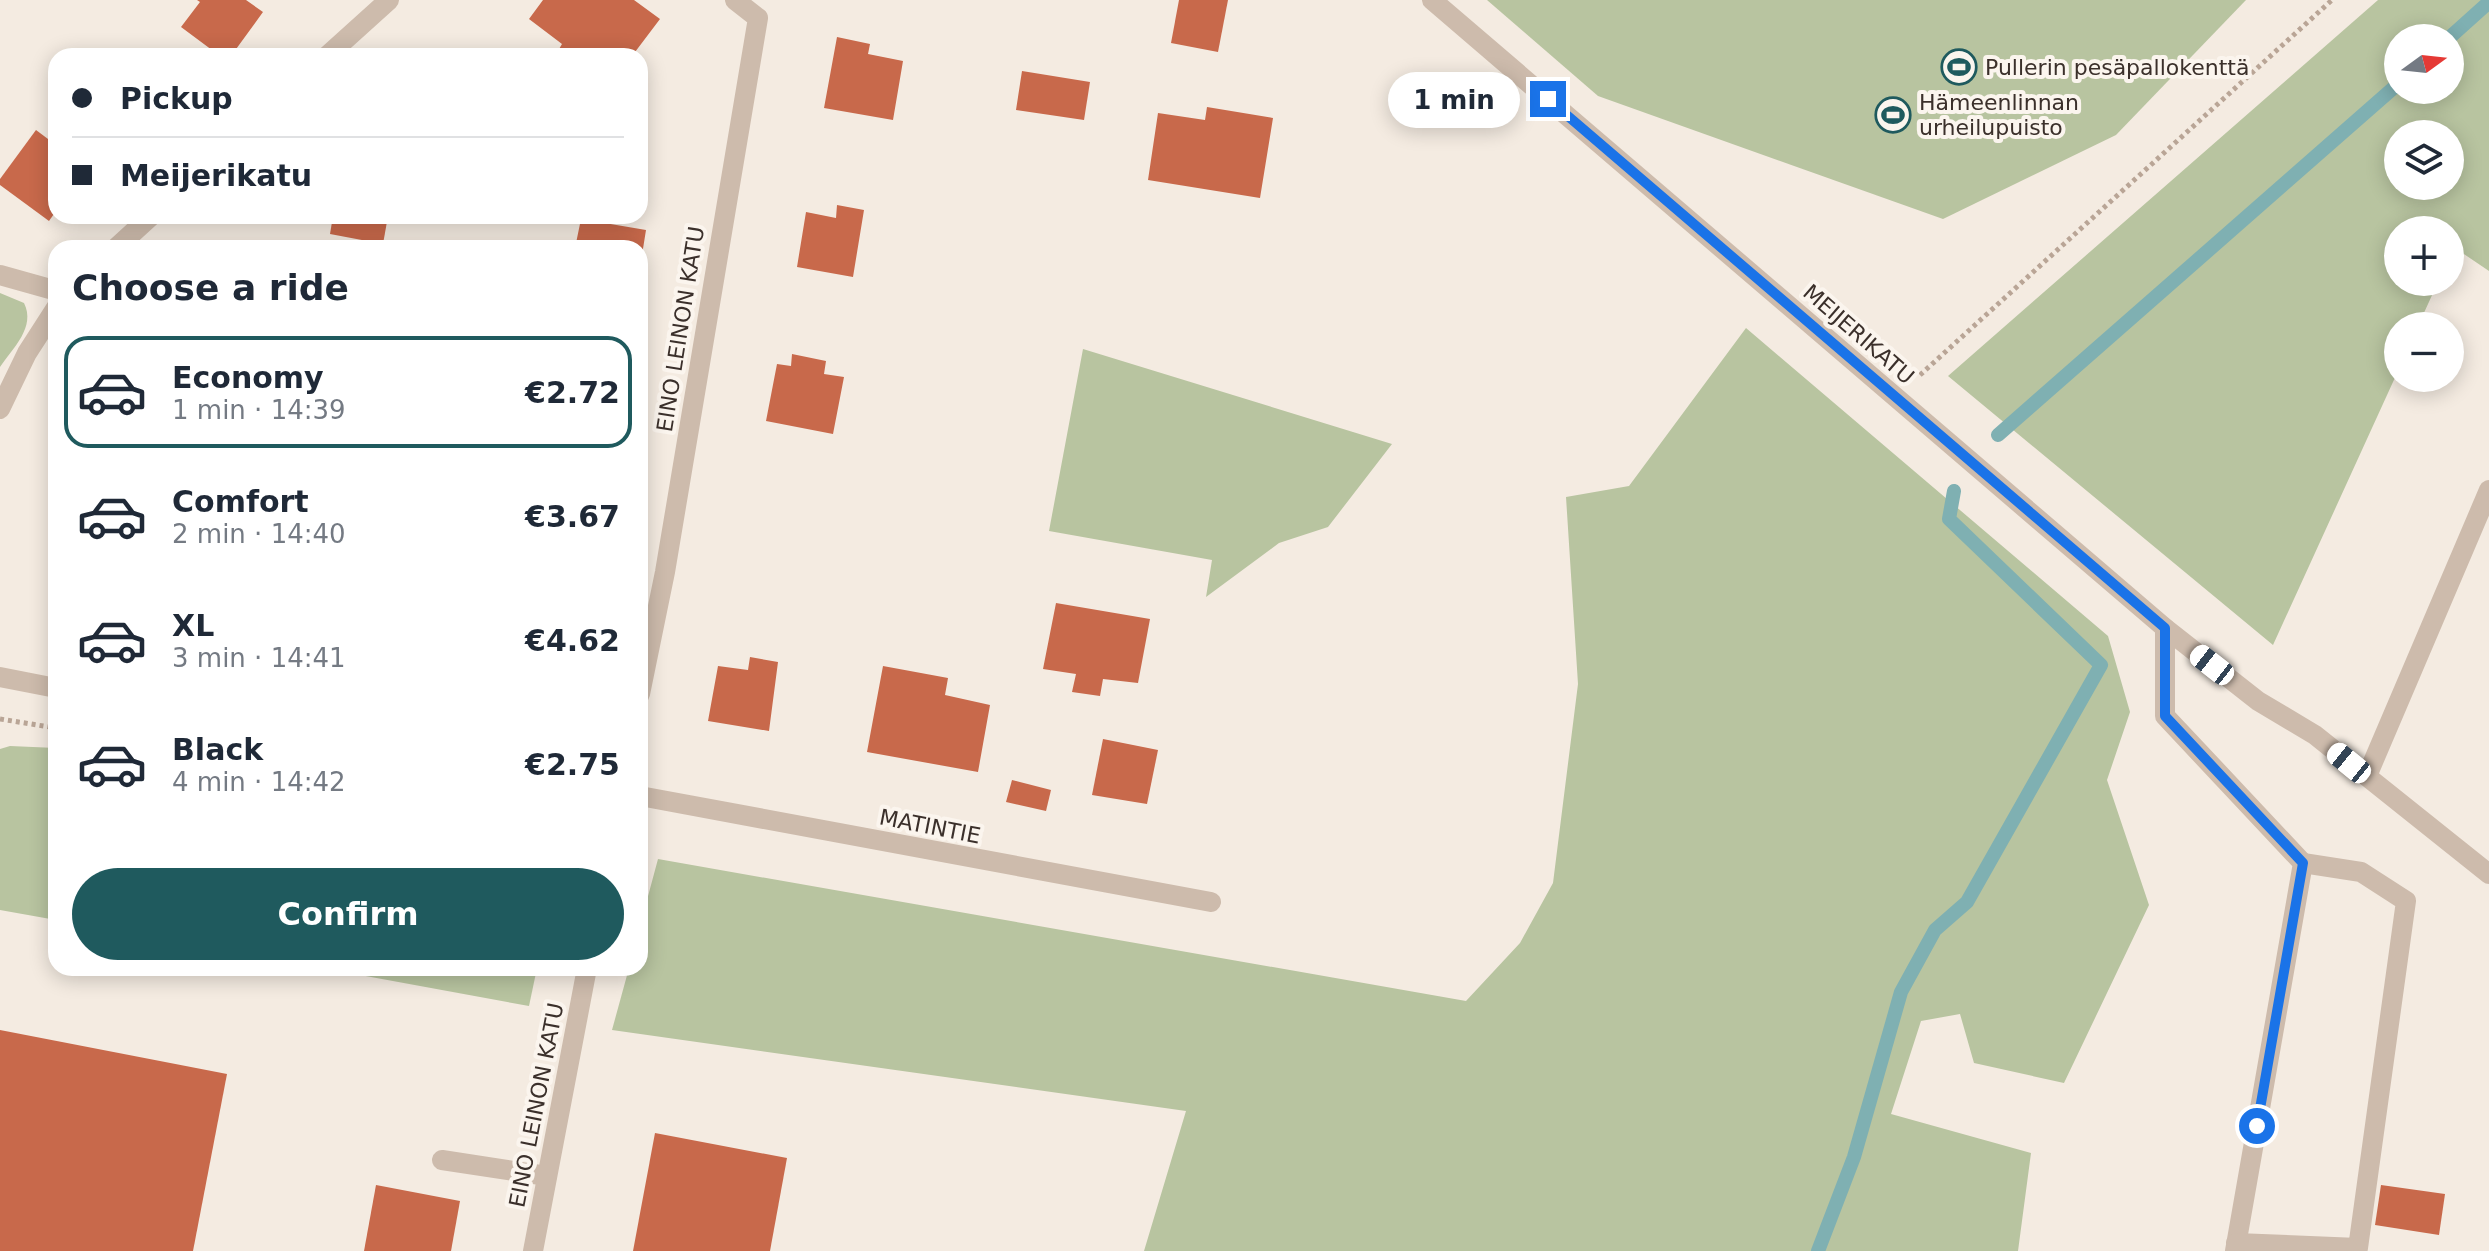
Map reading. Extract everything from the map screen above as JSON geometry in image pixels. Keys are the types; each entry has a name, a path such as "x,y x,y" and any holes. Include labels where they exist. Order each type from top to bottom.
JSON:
{"street":[{"path":"336,48 389,0"},
{"name":"EINO LEINON KATU","path":"648,655 665,572 758,18 735,0"},
{"name":"MEIJERIKATU","path":"1432,0 2165,628 2258,701 2315,735 2489,874"},
{"path":"125,240 142,224"},
{"path":"0,275 48,288"},
{"path":"0,409 27,353 48,320"},
{"path":"2367,776 2489,490"},
{"path":"2165,628 2165,716 2303,863 2361,872 2406,901 2358,1248 2236,1247 2303,863"},
{"path":"0,677 48,686"},
{"name":"MATINTIE","path":"648,797 1211,902"},
{"name":"EINO LEINON KATU","path":"533,1251 585,976"},
{"path":"442,1160 547,1176"}],"path":[{"path":"1896,397 2332,0"},
{"path":"0,719 48,727"}],"green space":[{"name":"Hämeenlinnan urheilupuisto","path":"1487,0 2246,0 2116,135 1943,219 1598,96"},
{"path":"2378,0 2489,0 2489,271 2464,254 2464,216 2384,216 2384,296 2432,296 2424,312 2384,312 2384,392 2388,392 2273,645 1948,376"},
{"path":"0,293 24,303 27,320 21,337 0,367"},
{"path":"1746,328 2108,636 2130,712 2107,780 2149,905 2064,1083 1974,1063 1960,1014 1921,1021 1891,1114 2031,1153 2018,1251 1144,1251 1186,1111 612,1030 627,976 648,976 648,896 658,859 1466,1001 1520,943 1553,883 1578,684 1566,497 1629,486"},
{"path":"1083,349 1392,444 1328,527 1279,543 1206,597 1212,560 1049,531"},
{"path":"10,746 48,748 48,919 0,910 0,749"},
{"path":"366,976 535,976 529,1006"}],"building":[{"path":"197,0 246,0 263,12 237,48 209,48 181,27 200,2"},
{"path":"543,0 634,0 660,19 638,48 560,48 562,44 529,19"},
{"path":"1179,0 1228,0 1218,52 1171,43"},
{"path":"837,37 870,44 868,54 903,61 893,120 824,108"},
{"path":"1022,71 1090,82 1084,120 1016,110"},
{"path":"1207,107 1273,118 1260,198 1148,180 1158,113 1205,120"},
{"path":"36,130 48,139 48,220 0,185 0,179"},
{"path":"837,205 864,210 853,277 797,267 806,212 836,218"},
{"path":"332,224 387,224 384,240 362,240 330,234"},
{"path":"580,224 611,224 646,230 644,240 577,240"},
{"path":"792,354 826,361 824,374 844,377 833,434 766,421 777,364 791,366"},
{"path":"1056,603 1150,619 1138,683 1103,679 1100,696 1072,692 1076,674 1043,669"},
{"path":"750,657 778,662 769,731 708,721 718,666 748,670"},
{"path":"883,666 948,678 945,695 990,705 978,772 867,752"},
{"path":"1103,739 1158,750 1147,804 1092,795"},
{"path":"1012,780 1051,790 1046,811 1006,802"},
{"path":"0,1030 227,1074 193,1251 0,1251"},
{"path":"655,1133 787,1158 770,1251 633,1251"},
{"path":"376,1185 460,1201 451,1251 364,1251"},
{"path":"2381,1185 2445,1194 2439,1235 2375,1225"}],"waterway":[{"path":"2464,24 2489,2"},
{"path":"1998,435 2384,96"},
{"path":"1818,1251 1854,1157 1901,992 1935,930 1967,902 2101,665 1949,519 1954,491"}],"place":[{"name":"Pullerin pesäpallokenttä","path":"1959,67"},
{"name":"Hämeenlinnan urheilupuisto","path":"1893,115"}],"route":[{"path":"1548,99 2165,628 2165,716 2303,863 2257,1126"}]}
